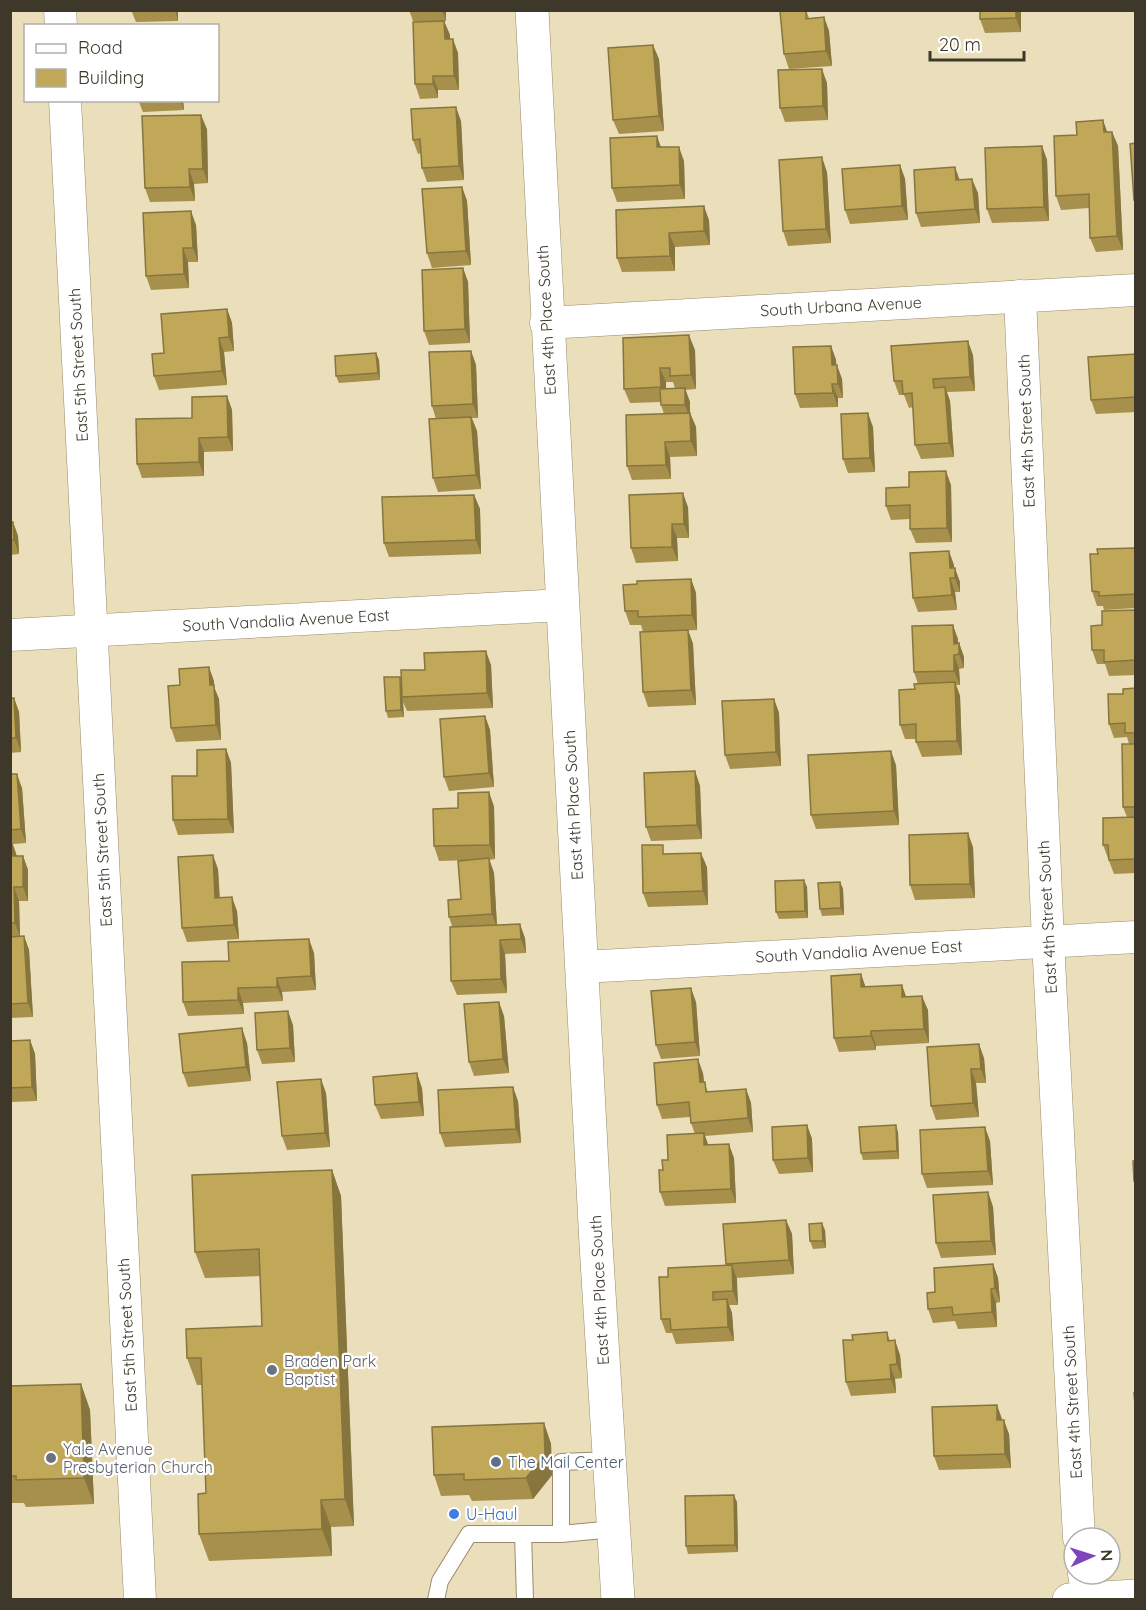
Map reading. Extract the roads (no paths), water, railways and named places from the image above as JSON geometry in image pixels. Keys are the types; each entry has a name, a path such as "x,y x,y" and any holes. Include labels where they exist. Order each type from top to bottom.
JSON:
{"street":[{"name":"East 4th Place South","path":"532,10 546,323 618,1599"},
{"name":"East 5th Street South","path":"65,102 140,1599"},
{"name":"South Urbana Avenue","path":"546,323 1136,290"},
{"name":"East 4th Street South","path":"1020,296 1048,941 1078,1526"},
{"name":"South Vandalia Avenue East","path":"10,635 562,605"},
{"name":"South Vandalia Avenue East","path":"582,967 1136,937"},
{"path":"1083,1593 1136,1596"}],"lane":[{"path":"561,1534 561,1462 610,1460"},
{"path":"436,1599 440,1581 469,1534 561,1534 614,1529"},
{"path":"523,1534 525,1599"}],"place":[{"name":"Braden Park Baptist","path":"272,1370"},
{"name":"Yale Avenue Presbyterian Church","path":"51,1458"},
{"name":"The Mail Center","path":"496,1462"},
{"name":"U-Haul","path":"454,1514"}]}
